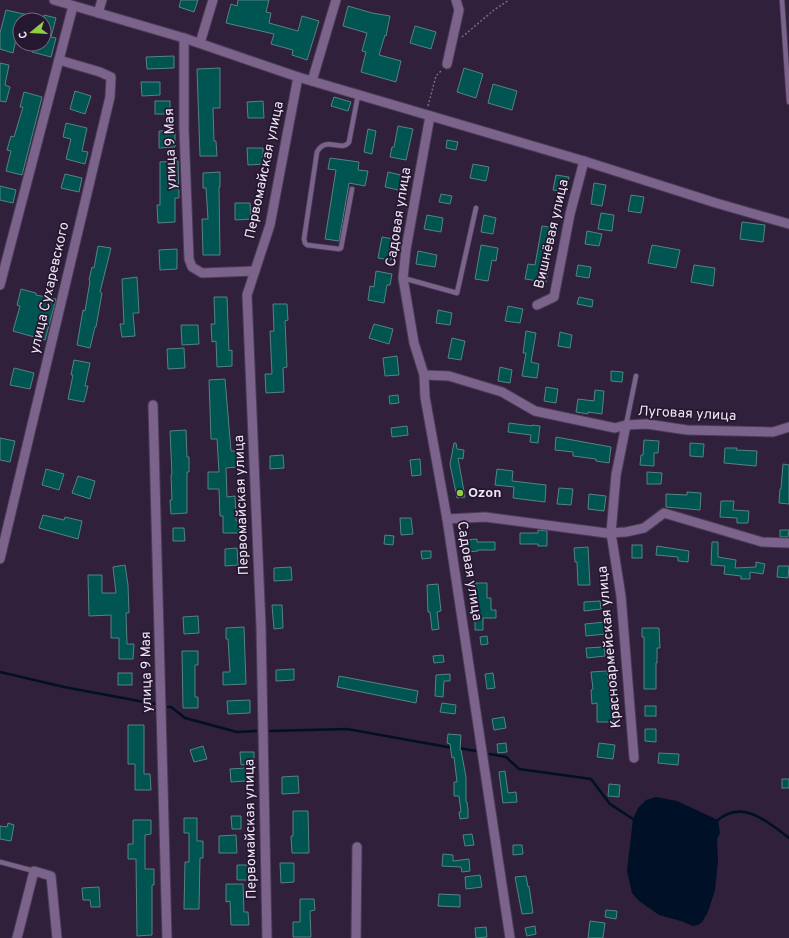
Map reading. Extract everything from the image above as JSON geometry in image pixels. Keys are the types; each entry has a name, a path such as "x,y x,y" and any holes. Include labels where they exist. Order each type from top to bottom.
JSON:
{"street":[{"path":"54,0 200,43 298,77 584,161 716,203 789,224"},
{"path":"98,13 102,0"},
{"path":"200,43 213,0"},
{"path":"312,81 336,0"},
{"path":"447,64 459,10 456,0"},
{"path":"0,285 73,6"},
{"name":"улица 9 Мая","path":"184,38 184,129 189,258 192,267 202,273 255,271"},
{"name":"улица Сухаревского","path":"0,559 110,97 111,77 100,72 59,60"},
{"name":"Первомайская улица","path":"267,938 261,627 247,295 270,225 298,77"},
{"name":"Садовая улица","path":"430,116 406,249 403,278 414,343 424,374 424,397 447,519 510,938"},
{"name":"Вишнёвая улица","path":"537,305 554,297 570,214 584,161"},
{"name":"Луговая улица","path":"424,374 449,376 502,392 535,411 615,428 626,425 647,424 687,430 773,432 789,427"},
{"name":"улица 9 Мая","path":"153,405 168,938"},
{"name":"Красноармейская улица","path":"626,425 616,475 611,533 621,596 634,758"},
{"path":"447,519 485,517 611,533 626,532 644,528 664,513 762,542 789,544"},
{"path":"356,938 357,847"},
{"path":"17,938 34,870 51,876 57,938"}],"lane":[{"path":"782,0 787,37 789,102"},
{"path":"352,189 342,248 338,249 307,245 304,239 317,152 323,145 347,145 349,142 358,95"},
{"path":"403,278 457,293 476,208"},
{"path":"626,425 636,376"},
{"path":"0,862 34,870"}],"water":[{"path":"656,797 677,801 718,820 720,833 717,839 718,861 715,890 708,912 702,922 698,925 693,926 659,915 639,901 632,893 627,871 633,819 638,808 646,800"}],"building":[{"path":"181,0 198,0 194,12 179,7"},
{"path":"238,0 269,0 266,12 271,13 269,23 298,31 302,16 319,21 307,60 292,55 293,50 271,44 274,34 226,23 231,4 237,6"},
{"path":"348,6 372,13 390,16 386,36 385,35 379,55 401,61 396,82 361,72 366,52 362,51 367,33 343,26"},
{"path":"6,10 15,12 12,12 13,53 0,49 0,33"},
{"path":"52,17 56,18 52,33"},
{"path":"415,26 436,32 431,49 410,43"},
{"path":"52,37 56,38 51,57 32,52 52,52"},
{"path":"174,56 174,68 147,69 146,57"},
{"path":"0,63 9,65 5,85 10,87 6,102 0,101"},
{"path":"220,68 220,108 213,108 214,141 216,141 217,156 200,156 197,69"},
{"path":"464,68 483,74 476,98 457,92"},
{"path":"141,82 160,82 160,95 142,96"},
{"path":"493,84 517,91 512,110 488,103"},
{"path":"75,91 91,96 85,114 70,109"},
{"path":"24,92 42,97 22,175 6,171 11,151 7,150 11,136 14,137 23,107 20,107"},
{"path":"334,97 351,102 348,111 331,106"},
{"path":"155,101 170,101 170,114 155,114"},
{"path":"263,101 264,118 248,118 247,102"},
{"path":"66,123 87,128 82,151 88,152 85,164 66,159 71,139 63,137"},
{"path":"398,126 413,129 406,160 390,157 392,147 394,147"},
{"path":"368,129 376,131 372,154 364,152"},
{"path":"159,131 175,131 175,147 159,148"},
{"path":"447,140 458,142 456,150 446,148"},
{"path":"247,148 263,148 263,164 248,165"},
{"path":"330,158 359,162 358,170 368,171 365,186 349,183 339,241 325,239 336,170 328,169"},
{"path":"178,161 179,198 175,198 175,222 158,223 157,205 160,205 160,162"},
{"path":"473,164 489,167 486,181 470,178"},
{"path":"220,172 220,255 203,255 202,219 208,219 206,188 203,188 203,173"},
{"path":"388,172 405,176 403,191 385,187"},
{"path":"65,174 82,178 79,192 61,188"},
{"path":"556,175 569,177 566,192 553,190"},
{"path":"594,183 606,185 602,206 591,204"},
{"path":"0,186 16,190 13,203 0,200"},
{"path":"441,194 452,196 450,204 439,202"},
{"path":"631,195 644,197 641,213 628,211"},
{"path":"235,203 250,203 251,219 235,220"},
{"path":"601,213 614,215 612,231 598,229"},
{"path":"427,215 443,218 441,232 424,229"},
{"path":"484,215 496,218 493,234 481,232"},
{"path":"742,222 765,225 763,242 740,239"},
{"path":"542,226 556,228 554,237 551,236 546,267 549,268 546,282 525,279 528,264 535,265"},
{"path":"587,231 602,234 599,246 585,244"},
{"path":"382,237 394,239 391,260 378,258"},
{"path":"481,245 498,248 496,261 492,260 488,281 475,279"},
{"path":"652,245 680,250 676,268 648,263"},
{"path":"98,246 111,248 100,292 102,293 96,327 90,348 77,345 83,310 85,311 89,280 92,267 94,268"},
{"path":"177,249 177,269 160,270 159,250"},
{"path":"418,251 437,255 435,267 416,264"},
{"path":"578,265 591,267 589,278 576,276"},
{"path":"694,265 715,268 713,286 691,282"},
{"path":"376,271 392,274 390,285 387,285 384,303 368,300 370,286 374,287"},
{"path":"137,277 139,313 133,313 135,336 122,337 120,324 124,324 122,279"},
{"path":"21,289 36,293 36,295 56,299 45,340 13,331 20,306 17,305"},
{"path":"214,297 227,297 229,351 232,350 232,366 217,367 216,341 212,342 211,324 215,324"},
{"path":"579,297 593,300 592,307 577,304"},
{"path":"273,304 287,304 288,320 285,321 287,367 283,368 284,392 266,393 265,374 272,374 270,331 274,331"},
{"path":"508,306 523,309 520,323 505,321"},
{"path":"438,310 452,313 450,325 436,323"},
{"path":"374,324 393,329 389,344 369,338"},
{"path":"181,325 198,325 199,344 182,345"},
{"path":"526,331 536,333 531,362 539,364 537,378 522,376 526,353 523,353"},
{"path":"560,332 572,335 570,348 558,346"},
{"path":"452,338 465,341 461,360 448,358"},
{"path":"184,348 185,368 168,369 167,349"},
{"path":"397,356 399,375 385,376 383,358"},
{"path":"74,360 90,363 85,386 88,386 84,402 68,399 73,375 71,375"},
{"path":"500,367 512,370 510,383 498,381"},
{"path":"14,368 34,373 30,389 10,385"},
{"path":"611,371 623,372 622,382 611,381"},
{"path":"225,379 231,451 237,451 237,467 226,468 227,497 235,496 236,521 239,521 240,533 223,533 223,516 220,516 219,489 208,489 208,472 219,472 217,439 211,439 209,380"},
{"path":"546,387 558,389 556,403 544,401"},
{"path":"595,390 604,391 602,414 576,412 578,399 594,401"},
{"path":"398,395 399,403 390,404 389,396"},
{"path":"509,423 540,426 538,443 530,442 531,435 508,432"},
{"path":"407,426 408,435 392,437 391,428"},
{"path":"186,430 187,457 189,457 189,472 187,472 187,513 171,514 170,500 172,500 172,475 170,431"},
{"path":"556,437 611,447 609,463 596,461 596,459 573,456 573,452 555,450"},
{"path":"0,438 15,441 10,462 0,460"},
{"path":"644,440 659,441 658,453 654,453 654,466 640,465 641,455 643,455"},
{"path":"454,443 456,443 457,449 464,450 463,459 458,458 465,497 457,498 450,464"},
{"path":"690,443 704,444 703,457 690,456"},
{"path":"725,448 757,451 756,466 724,463"},
{"path":"283,455 284,468 270,469 270,456"},
{"path":"420,459 421,475 412,476 410,460"},
{"path":"783,464 789,465 789,504 779,503"},
{"path":"46,469 64,474 59,490 42,485"},
{"path":"497,469 513,471 512,481 546,485 545,502 513,498 514,487 495,485"},
{"path":"647,472 662,473 661,484 647,484"},
{"path":"78,476 95,481 90,499 72,493"},
{"path":"559,488 573,489 571,505 557,504"},
{"path":"687,492 701,493 700,510 666,507 666,494 687,495"},
{"path":"589,494 606,496 604,511 588,509"},
{"path":"721,501 734,501 733,510 749,511 748,523 737,523 737,518 720,517"},
{"path":"43,515 64,520 65,517 82,521 78,539 39,528"},
{"path":"400,518 411,518 413,534 401,535"},
{"path":"173,528 184,528 185,541 173,541"},
{"path":"538,530 547,531 547,546 538,546 538,544 520,544 520,533 538,533"},
{"path":"780,530 789,530 788,537 780,537"},
{"path":"385,535 394,536 393,545 384,544"},
{"path":"477,539 477,542 495,542 495,550 478,550 467,552 466,540"},
{"path":"712,542 718,542 718,557 736,560 735,568 756,567 756,562 765,564 763,574 750,572 750,579 741,579 741,576 724,574 725,566 711,565"},
{"path":"632,545 642,545 642,558 632,558"},
{"path":"657,546 689,551 688,562 678,561 678,557 656,555"},
{"path":"588,547 590,585 578,585 577,562 575,562 574,548"},
{"path":"237,548 238,565 225,566 225,549"},
{"path":"421,551 431,551 431,558 422,559"},
{"path":"125,565 128,585 129,613 126,613 127,644 134,644 133,659 119,659 119,638 111,638 111,615 89,616 88,575 102,575 102,593 116,593 113,567"},
{"path":"778,566 789,566 788,578 777,577"},
{"path":"291,567 292,580 274,581 274,568"},
{"path":"476,583 487,583 487,598 491,598 491,610 496,610 496,618 483,618 483,630 475,630 475,620 477,620"},
{"path":"438,584 441,611 437,612 439,629 432,630 430,612 428,612 427,585"},
{"path":"600,601 601,609 584,611 584,602"},
{"path":"272,605 282,605 283,628 274,629"},
{"path":"198,616 199,633 184,634 183,617"},
{"path":"605,622 606,634 586,636 585,624"},
{"path":"244,627 246,684 223,685 223,672 230,672 226,628"},
{"path":"642,628 659,628 660,648 657,648 656,689 644,689 644,637 642,637"},
{"path":"487,636 488,644 481,645 480,637"},
{"path":"604,647 605,656 587,658 586,648"},
{"path":"182,651 198,651 198,665 195,665 195,697 198,697 198,708 183,708"},
{"path":"443,655 444,662 434,663 433,656"},
{"path":"294,669 294,680 276,681 276,670"},
{"path":"607,671 612,711 614,711 614,722 597,722 597,703 592,704 591,690 593,689 591,672"},
{"path":"118,673 132,673 132,685 118,685"},
{"path":"493,673 495,688 487,689 485,674"},
{"path":"450,674 450,681 444,681 443,697 435,696 436,675"},
{"path":"339,676 418,691 416,703 337,687"},
{"path":"250,700 250,713 228,714 227,701"},
{"path":"442,703 456,705 455,714 440,712"},
{"path":"645,706 656,706 656,716 645,716"},
{"path":"504,717 506,728 494,730 492,719"},
{"path":"128,725 144,725 144,774 150,774 151,790 135,790 135,764 128,764"},
{"path":"645,729 656,729 656,742 645,741"},
{"path":"448,734 461,735 460,750 466,777 466,802 468,818 460,819 459,812 461,812 459,796 454,796 454,782 457,782 454,757 452,758 450,744 447,743"},
{"path":"506,743 507,752 498,753 497,744"},
{"path":"599,743 615,745 613,759 597,757"},
{"path":"203,746 207,759 194,762 190,750"},
{"path":"240,752 254,752 254,764 241,765"},
{"path":"659,753 679,754 678,765 658,763"},
{"path":"246,768 246,781 231,782 230,769"},
{"path":"505,771 508,793 516,792 517,802 503,803 499,772"},
{"path":"298,776 299,793 282,794 282,777"},
{"path":"782,779 789,779 789,788 782,788"},
{"path":"609,784 620,785 619,797 608,796"},
{"path":"293,811 308,811 309,853 292,853 291,836 293,836"},
{"path":"231,816 241,816 241,829 232,829"},
{"path":"184,818 197,818 197,841 203,841 203,858 200,858 199,909 184,909 185,862 189,862 189,833 184,833"},
{"path":"133,820 151,820 151,834 145,835 145,869 154,869 154,885 152,885 152,935 137,936 136,859 128,859 128,844 133,844"},
{"path":"8,823 14,825 11,841 0,839 0,826 7,827"},
{"path":"472,834 474,845 465,846 463,835"},
{"path":"236,835 237,853 219,853 219,836"},
{"path":"513,845 522,845 523,854 513,855"},
{"path":"443,854 453,855 453,861 469,859 470,871 462,872 461,867 442,866"},
{"path":"280,863 294,863 294,882 281,883"},
{"path":"237,865 250,865 251,880 237,880"},
{"path":"480,875 482,887 466,889 465,877"},
{"path":"526,876 533,913 522,914 515,877"},
{"path":"226,884 243,884 244,912 248,912 249,925 231,925 230,901 226,902"},
{"path":"99,887 100,907 91,907 90,900 83,900 82,888"},
{"path":"439,894 460,895 460,907 438,906"},
{"path":"300,899 314,899 315,910 310,911 311,937 293,937 293,922 300,922"},
{"path":"606,910 617,911 616,919 605,917"},
{"path":"590,921 605,923 603,938 588,938"},
{"path":"535,926 536,934 527,936 525,928"},
{"path":"486,927 487,937 476,938 475,928"}],"waterway":[{"path":"0,672 64,687 155,704"},
{"path":"168,707 171,707 185,718 237,732 256,731"},
{"path":"270,731 347,729 453,748"},
{"path":"458,748 476,751"},
{"path":"490,754 506,757 519,769 591,779 610,804 633,819"},
{"path":"718,820 727,814 746,812 755,815 773,825 789,838"}],"place":[{"name":"Ozon","path":"460,493"}]}
